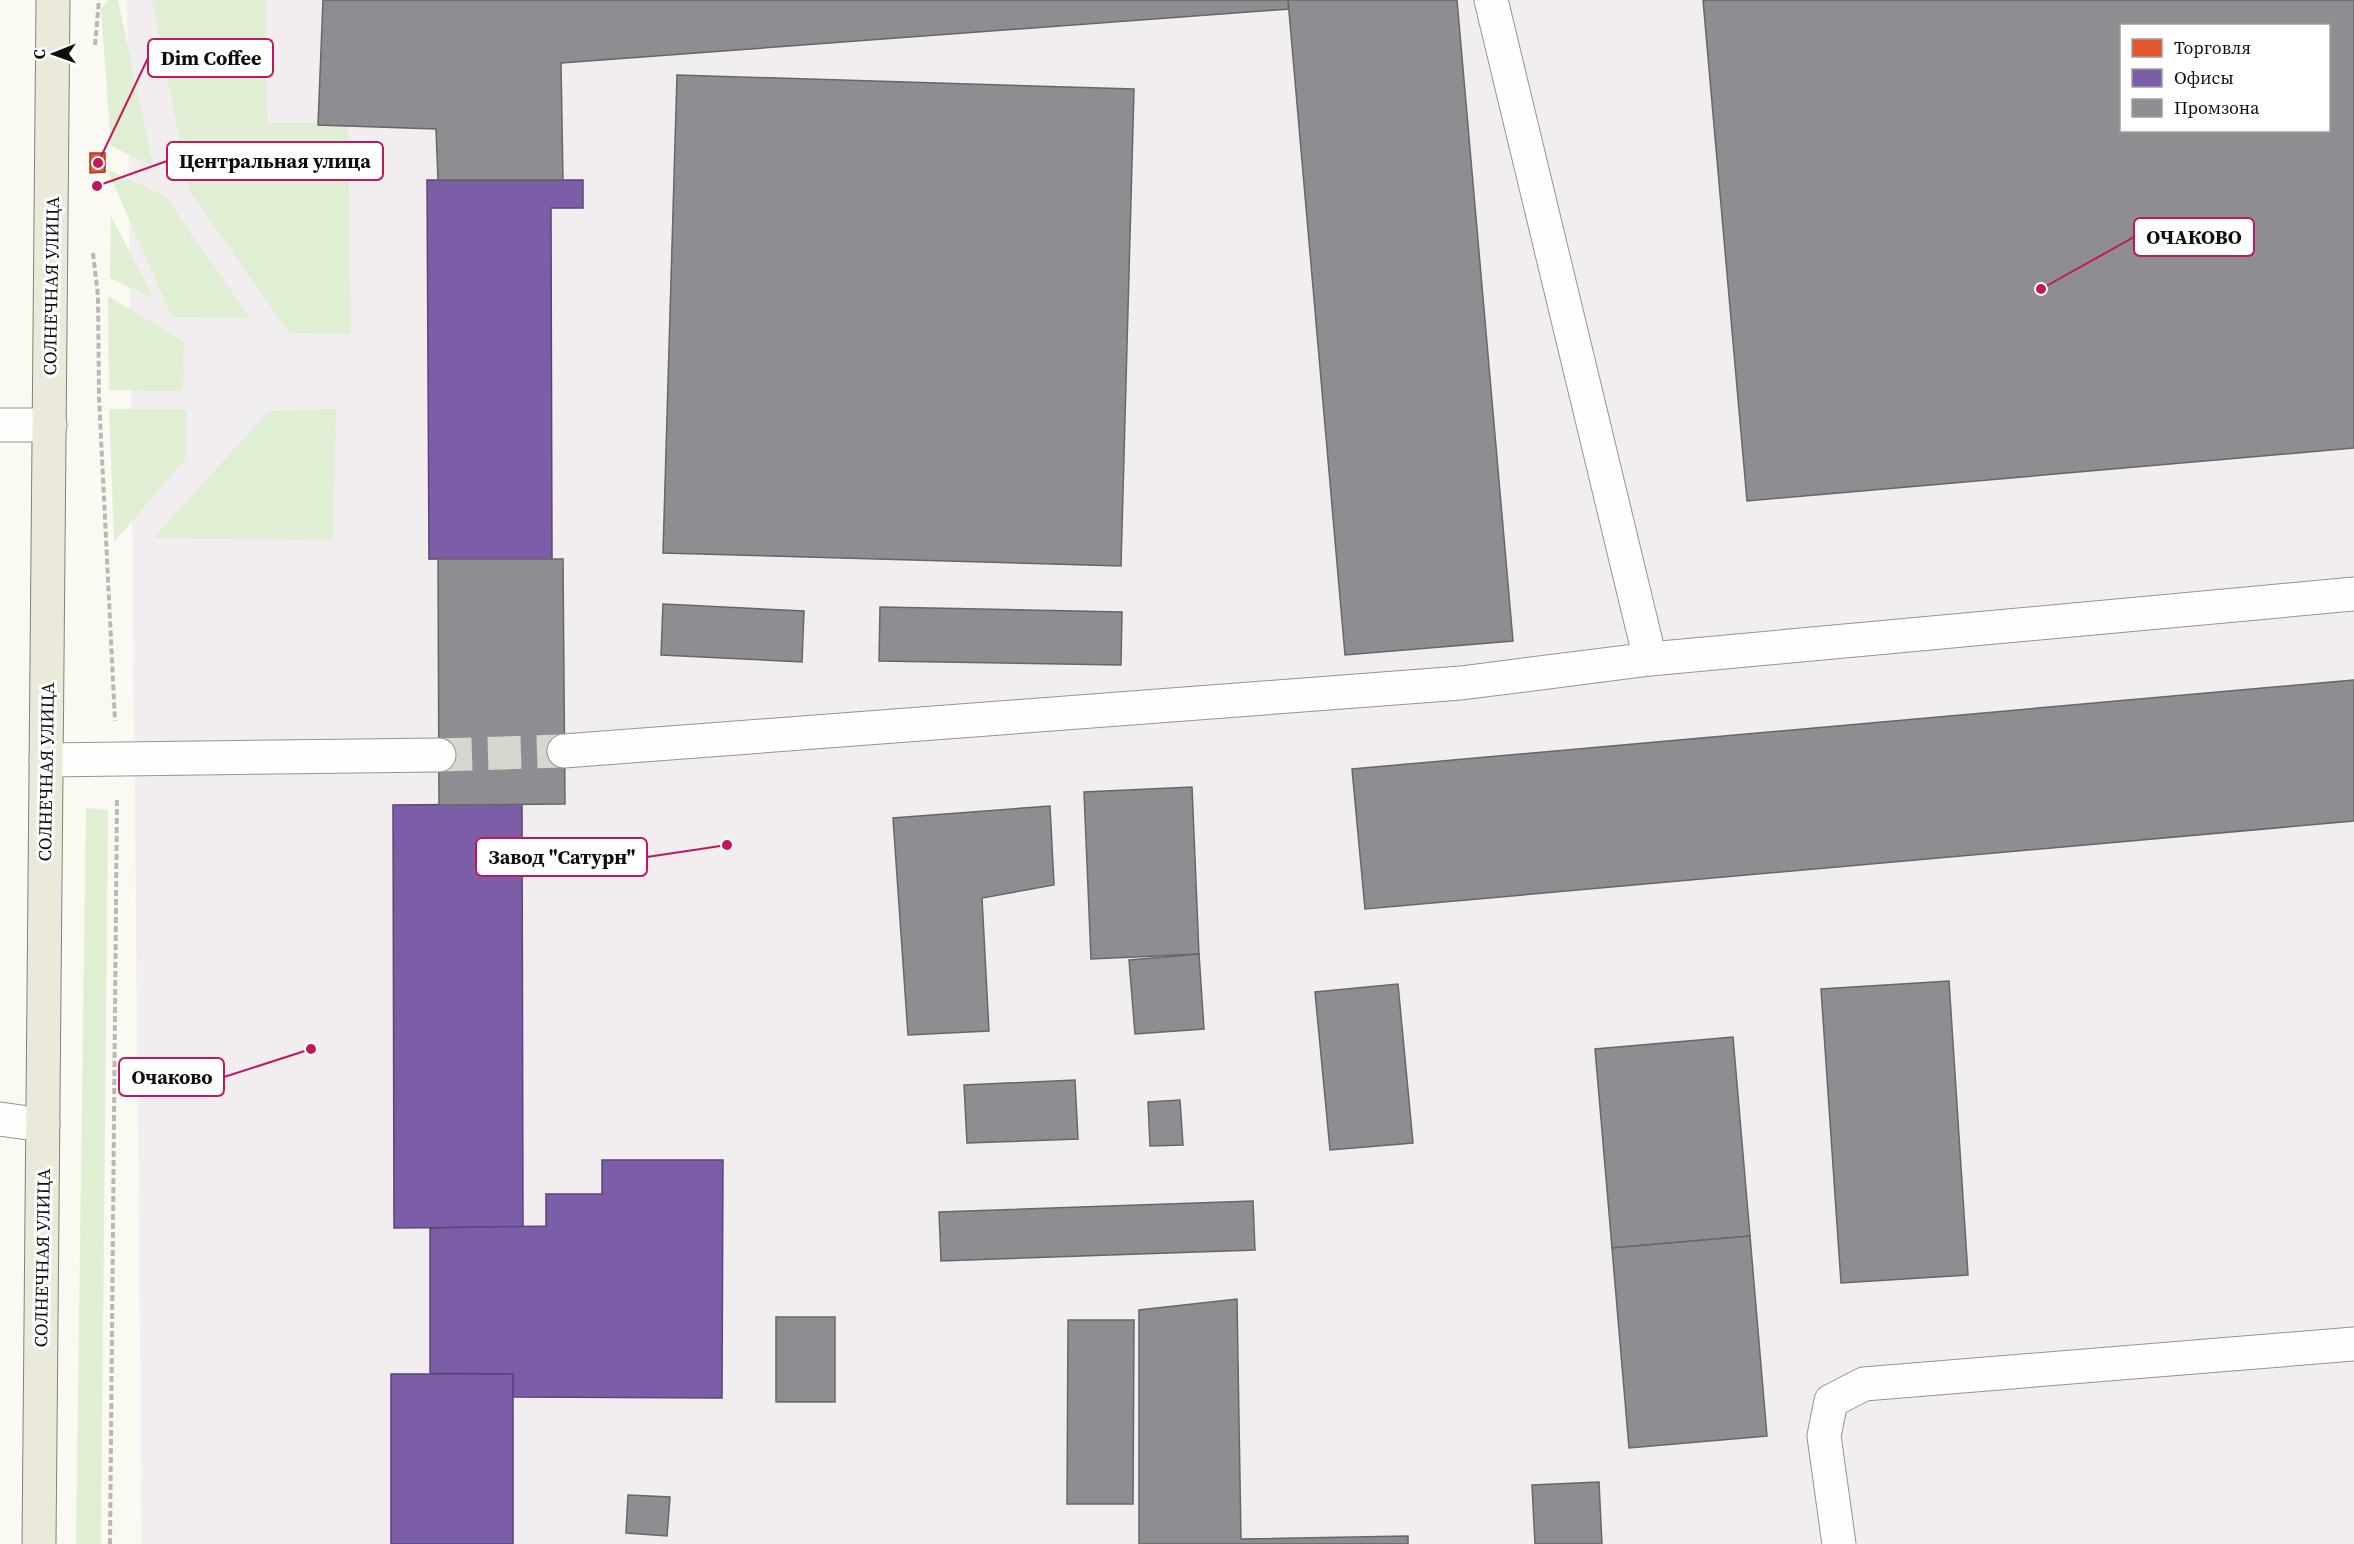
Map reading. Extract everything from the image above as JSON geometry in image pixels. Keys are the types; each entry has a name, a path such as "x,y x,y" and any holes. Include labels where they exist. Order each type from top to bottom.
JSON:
{"main road":[{"name":"СОЛНЕЧНАЯ УЛИЦА","path":"39,1544 53,0"}],"street":[{"path":"1491,0 1650,659"},
{"path":"0,425 50,424"},
{"path":"564,751 1461,683 1650,659 2354,594"},
{"path":"46,760 439,755"},
{"path":"0,1119 43,1125"},
{"path":"1839,1544 1824,1436 1831,1401 1864,1384 2354,1344"}],"shaded area":[{"path":"127,0 2354,0 2354,1544 142,1544"}],"green space":[{"path":"108,0 118,0 153,166 111,146 101,9"},
{"path":"152,0 266,0 267,123 348,123 351,334 289,333 190,192"},
{"path":"107,169 165,196 250,318 172,317"},
{"path":"111,216 154,299 110,278"},
{"path":"108,296 184,342 183,391 109,390"},
{"path":"109,409 186,409 186,458 114,542"},
{"path":"336,409 333,540 153,538 269,411"},
{"path":"86,808 108,810 101,1544 76,1544"}],"building: Торговля":[{"path":"90,153 105,153 105,172 90,173"}],"building: Офисы":[{"path":"427,180 583,180 583,208 551,208 552,559 429,559"},
{"path":"522,804 523,1227 394,1228 393,805"},
{"path":"602,1160 723,1160 722,1398 513,1397 513,1374 430,1373 430,1228 546,1226 546,1194 602,1194"},
{"path":"391,1374 513,1374 513,1544 391,1544"}],"building: Промзона":[{"path":"323,0 1288,0 1289,9 561,63 563,180 438,180 436,129 318,125"},
{"path":"1288,0 1457,0 1513,641 1345,655"},
{"path":"1703,0 2354,0 2354,448 1747,501"},
{"path":"677,75 1134,89 1121,566 663,553"},
{"path":"438,559 563,559 565,804 439,805"},
{"path":"663,604 804,611 802,662 661,655"},
{"path":"880,607 1122,612 1121,665 879,661"},
{"path":"2354,680 2354,821 1365,909 1352,769"},
{"path":"1192,787 1199,954 1091,959 1084,792"},
{"path":"1050,806 1054,885 982,898 989,1031 908,1035 893,818"},
{"path":"1199,954 1204,1029 1135,1034 1129,960"},
{"path":"1949,981 1968,1275 1841,1283 1821,989"},
{"path":"1398,984 1413,1143 1330,1150 1315,992"},
{"path":"1733,1037 1750,1236 1612,1248 1595,1049"},
{"path":"1075,1080 1078,1139 967,1143 964,1085"},
{"path":"1180,1100 1183,1145 1150,1146 1148,1102"},
{"path":"1253,1201 1255,1250 941,1261 939,1212"},
{"path":"1750,1236 1767,1436 1629,1448 1612,1248"},
{"path":"1237,1299 1241,1539 1408,1536 1408,1544 1139,1544 1139,1310"},
{"path":"776,1317 835,1317 835,1402 776,1402"},
{"path":"1068,1320 1134,1320 1133,1504 1067,1504"},
{"path":"1599,1482 1602,1544 1535,1544 1532,1485"},
{"path":"628,1495 670,1497 667,1536 626,1533"}],"tunnel":[{"path":"439,755 564,751"}],"place":[{"name":"Dim Coffee","path":"98,163"},
{"name":"Центральная улица","path":"97,186"},
{"name":"ОЧАКОВО","path":"2041,289"},
{"name":"Завод \"Сатурн\"","path":"727,845"},
{"name":"Очаково","path":"311,1049"}]}
